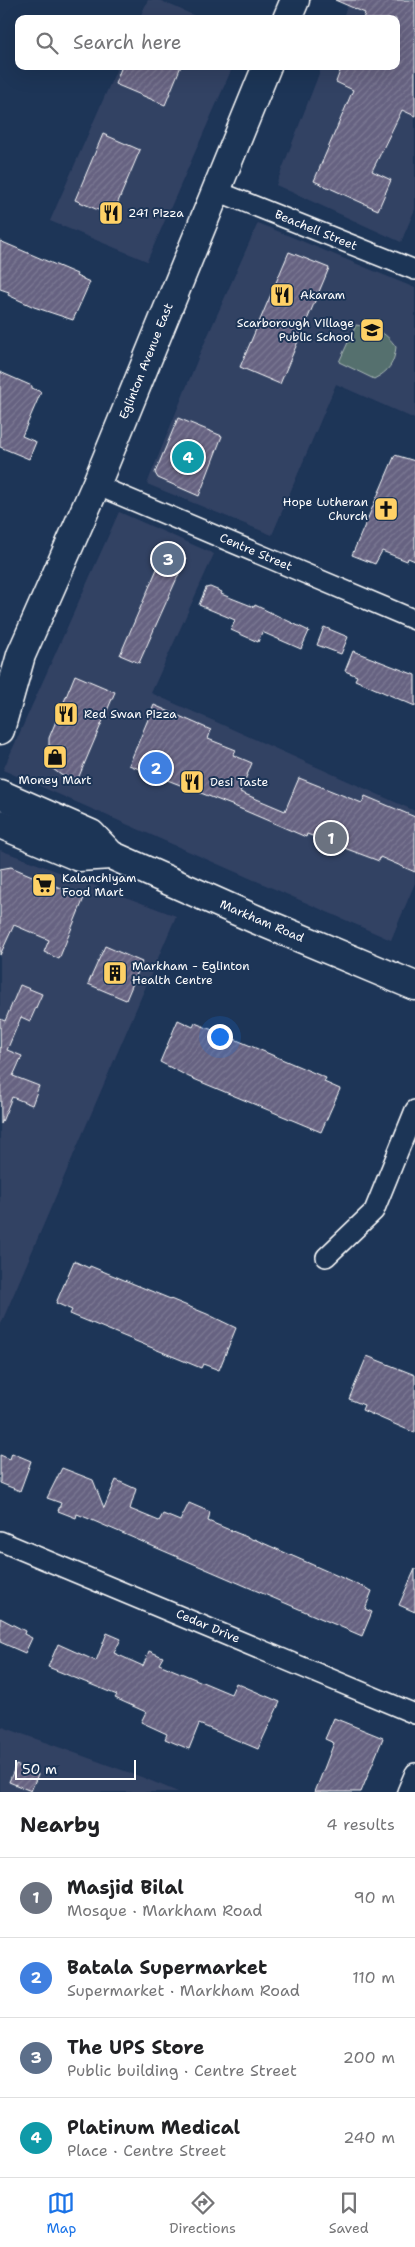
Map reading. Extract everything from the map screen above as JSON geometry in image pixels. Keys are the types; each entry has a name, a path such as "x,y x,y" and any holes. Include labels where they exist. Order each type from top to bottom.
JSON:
{"main road":[{"path":"289,15 295,0"},
{"name":"Eglinton Avenue East","path":"0,730 21,655 96,485 265,70"},
{"name":"Eglinton Avenue East","path":"0,686 21,655"},
{"name":"Markham Road","path":"0,794 91,834 111,855 255,919 415,986"},
{"name":"Markham Road","path":"0,824 79,857 111,855"}],"street":[{"name":"Beachell Street","path":"217,191 415,270"},
{"name":"Centre Street","path":"96,485 415,620"},
{"path":"326,1257 374,1210 415,1110"},
{"name":"Cedar Drive","path":"0,1541 415,1714"},
{"path":"407,1792 415,1773"}],"shaded area":[{"path":"148,0 159,0 193,15 141,15"},
{"path":"350,0 415,0 415,209 401,242 276,185 320,70 400,70 400,15 344,15"},
{"path":"116,70 231,70 147,261 50,221"},
{"path":"258,223 415,288 415,419 336,384 272,535 147,484 201,351"},
{"path":"119,512 214,554 151,693 415,811 415,883 391,940 3,770"},
{"path":"0,850 176,916 0,1326"},
{"path":"0,1726 144,1778 178,1792 0,1792"}],"green space":[{"path":"356,325 379,331 388,337 396,347 390,366 374,379 339,362"}],"building":[{"path":"335,0 415,0 415,116 402,110 372,171 391,180 378,210 314,181 353,90 336,82 340,70 400,70 400,15 364,15 365,13"},
{"path":"120,70 179,70 165,105 115,84"},
{"path":"103,134 140,150 112,216 75,200"},
{"path":"0,241 77,274 76,276 90,282 73,320 34,307 8,295 9,292 0,289"},
{"path":"289,252 329,268 280,384 240,367"},
{"path":"0,372 41,392 22,436 36,442 29,459 0,447"},
{"path":"178,418 222,436 199,496 158,478 155,473"},
{"name":"Hope Lutheran Church","path":"395,455 415,461 415,561 408,558 407,561 382,551 375,564 352,555"},
{"path":"163,548 186,558 139,663 120,655 160,562 157,561"},
{"path":"210,587 222,592 221,594 254,607 255,605 309,631 301,649 262,632 258,642 231,630 235,620 199,605 206,588"},
{"path":"324,627 348,637 341,654 317,645"},
{"path":"353,651 415,675 415,706 355,680 357,676 345,671"},
{"path":"75,675 115,692 77,781 61,775 49,766 49,738"},
{"path":"154,705 211,730 208,739 236,750 233,755 252,763 240,792 285,811 299,778 362,803 365,796 415,817 415,872 380,857 379,861 307,834 306,837 234,806 129,765"},
{"path":"11,867 84,898 59,959 44,952 49,940 14,925 0,955 0,869"},
{"name":"Markham - Eglinton Health Centre","path":"105,946 142,962 126,1000 88,984"},
{"path":"20,985 42,994 30,1021 21,1017 7,1050 22,1056 13,1076 39,1086 32,1105 12,1097 1,1124 0,1019 5,1021"},
{"path":"178,1020 193,1027 195,1023 326,1078 324,1082 340,1089 321,1132 189,1077 160,1062"},
{"path":"74,1261 207,1314 236,1328 219,1370 203,1364 201,1368 70,1314 72,1310 56,1303"},
{"path":"367,1356 415,1375 415,1433 362,1410 364,1405 349,1399"},
{"path":"12,1453 31,1461 20,1491 0,1483 0,1455 10,1459"},
{"path":"62,1468 93,1480 104,1508 116,1480 136,1489 130,1509 159,1521 163,1514 180,1521 189,1503 210,1512 208,1521 254,1539 372,1591 365,1609 372,1612 362,1636 87,1518 77,1514 76,1518 58,1511 61,1503 47,1498"},
{"path":"415,1569 415,1612 399,1605"},
{"path":"0,1618 25,1631 24,1634 32,1638 25,1653 0,1642"},
{"path":"107,1633 121,1639 114,1653 143,1666 149,1651 163,1657 159,1664 231,1694 236,1683 280,1702 258,1749 199,1724 189,1749 165,1739 167,1734 141,1722 146,1712 115,1698 117,1695 48,1667 58,1644 96,1661"},
{"path":"334,1718 383,1738 361,1792 315,1792 334,1743 325,1739"},
{"path":"16,1765 38,1774 31,1791 9,1782"}],"place":[{"name":"241 Pizza","path":"111,213"},
{"name":"Akaram","path":"282,295"},
{"name":"Scarborough Village Public School","path":"372,330"},
{"name":"Platinum Medical","path":"188,457"},
{"name":"Hope Lutheran Church","path":"386,509"},
{"name":"The UPS Store","path":"168,559"},
{"name":"Red Swan Pizza","path":"66,714"},
{"name":"Money Mart","path":"55,757"},
{"name":"Batala Supermarket","path":"156,768"},
{"name":"Desi Taste","path":"192,782"},
{"name":"Masjid Bilal","path":"331,838"},
{"name":"Kalanchiyam Food Mart","path":"44,885"},
{"name":"Markham - Eglinton Health Centre","path":"115,973"}]}
